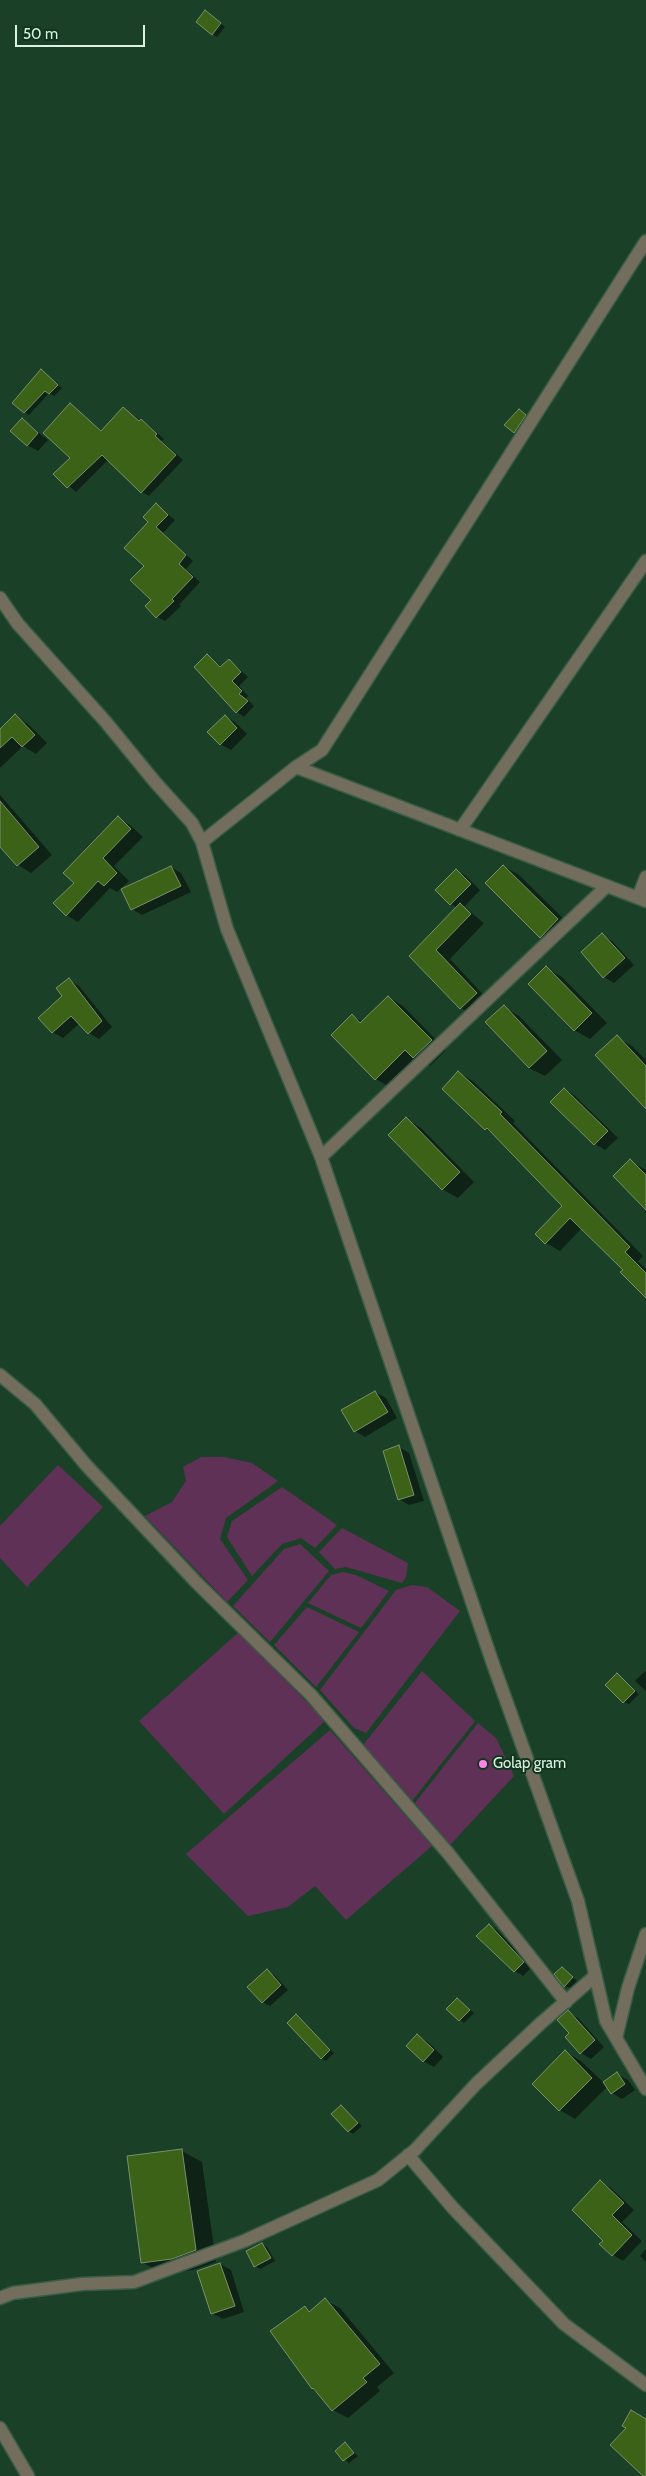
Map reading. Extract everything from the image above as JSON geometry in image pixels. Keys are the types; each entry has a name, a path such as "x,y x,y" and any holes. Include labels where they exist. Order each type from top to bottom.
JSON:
{"street":[{"path":"202,842 296,767 322,750 646,241"},
{"path":"460,830 646,561"},
{"path":"0,598 18,624 105,720 155,782 192,823 202,842 227,929 322,1157 493,1664 578,1901 606,2021 646,2089"},
{"path":"296,767 642,900 646,876"},
{"path":"322,1157 608,886"},
{"path":"0,1375 35,1404 86,1465 197,1583 311,1695 448,1853 566,2002"},
{"path":"616,2038 628,1988 646,1934"},
{"path":"0,2298 13,2293 134,2282 244,2241 378,2180 408,2155 476,2084 596,1976"},
{"path":"408,2155 453,2208 564,2324 646,2385"},
{"path":"0,2428 28,2476"}],"shaded area":[{"path":"201,1457 224,1457 252,1463 278,1481 226,1518 220,1539 248,1580 227,1602 145,1516 172,1502 186,1481 183,1467"},
{"path":"58,1465 103,1507 27,1587 0,1558 0,1526"},
{"path":"282,1487 337,1525 315,1548 301,1538 282,1544 252,1576 227,1537 232,1521"},
{"path":"342,1528 408,1563 406,1577 402,1583 346,1567 335,1569 319,1552"},
{"path":"300,1544 329,1571 270,1642 233,1606 284,1549"},
{"path":"343,1572 356,1575 389,1591 361,1628 308,1603 331,1575"},
{"path":"412,1585 427,1587 460,1611 366,1733 354,1728 320,1690 396,1590"},
{"path":"307,1607 359,1632 316,1687 274,1645"},
{"path":"239,1632 325,1721 224,1814 139,1721"},
{"path":"422,1671 475,1721 412,1801 363,1745"},
{"path":"478,1723 496,1738 514,1776 450,1845 415,1803"},
{"path":"330,1730 432,1846 346,1920 315,1886 288,1907 248,1916 186,1854"}],"building":[{"path":"205,10 221,23 212,35 196,22"},
{"path":"41,369 58,385 49,394 45,391 24,413 12,403"},
{"path":"70,403 101,431 123,407 139,421 141,419 157,434 155,436 176,455 141,493 102,455 67,488 53,474 70,458 43,433"},
{"path":"519,409 526,415 514,433 504,425"},
{"path":"22,418 38,433 27,446 10,431"},
{"path":"156,503 168,515 156,527 186,555 179,564 193,577 172,599 174,601 156,618 145,606 151,600 130,580 144,566 124,548 148,522 143,517"},
{"path":"207,654 220,667 229,659 241,672 232,681 242,691 239,694 248,701 236,713 194,667"},
{"path":"15,714 35,735 22,747 12,737 0,748 0,729"},
{"path":"225,715 237,728 220,745 207,732"},
{"path":"0,801 39,847 17,866 0,847"},
{"path":"118,816 131,829 103,858 117,873 104,886 98,881 66,916 53,903 74,883 63,873"},
{"path":"503,865 558,919 540,938 485,883"},
{"path":"171,866 181,886 131,910 121,889"},
{"path":"456,869 471,884 450,905 435,890"},
{"path":"460,903 471,914 436,950 477,993 460,1009 409,956"},
{"path":"602,933 625,958 603,978 581,952"},
{"path":"546,966 592,1013 574,1031 528,984"},
{"path":"69,978 102,1021 88,1034 71,1016 52,1033 38,1018 62,996 56,988"},
{"path":"388,996 432,1040 413,1058 405,1050 375,1080 331,1035 352,1014 360,1023"},
{"path":"504,1005 547,1051 529,1068 485,1022"},
{"path":"617,1035 646,1066 646,1109 595,1055"},
{"path":"458,1071 502,1112 500,1114 630,1247 625,1252 646,1273 646,1298 620,1272 623,1270 570,1218 545,1244 535,1234 562,1206 487,1128 485,1130 442,1089"},
{"path":"564,1088 608,1131 594,1145 550,1102"},
{"path":"406,1117 460,1172 442,1190 388,1135"},
{"path":"630,1159 646,1175 646,1210 613,1176"},
{"path":"375,1391 388,1412 354,1432 341,1410"},
{"path":"399,1445 414,1495 398,1500 383,1451"},
{"path":"617,1673 635,1691 623,1703 605,1685"},
{"path":"489,1924 524,1962 514,1972 476,1936"},
{"path":"562,1967 573,1977 564,1987 554,1974"},
{"path":"267,1969 281,1985 262,2003 247,1987"},
{"path":"457,1998 470,2010 459,2021 446,2009"},
{"path":"568,2010 595,2040 580,2054 565,2037 569,2033 557,2020"},
{"path":"296,2014 330,2050 321,2059 287,2023"},
{"path":"417,2034 434,2050 423,2062 406,2046"},
{"path":"565,2050 592,2078 559,2111 532,2084"},
{"path":"617,2072 625,2084 611,2094 603,2082"},
{"path":"341,2105 358,2123 348,2132 331,2114"},
{"path":"182,2149 196,2250 172,2259 141,2263 127,2156"},
{"path":"600,2180 624,2203 612,2215 632,2235 612,2256 599,2244 603,2241 572,2210"},
{"path":"262,2243 271,2258 254,2267 246,2251"},
{"path":"220,2263 235,2306 211,2314 197,2271"},
{"path":"325,2298 380,2364 363,2378 367,2382 332,2411 312,2389 270,2331 305,2306 309,2312"},
{"path":"631,2410 646,2419 646,2476 643,2476 610,2445 626,2428 622,2426"},
{"path":"345,2442 354,2453 343,2461 335,2451"}],"place":[{"name":"Golap gram","path":"483,1764"}]}
